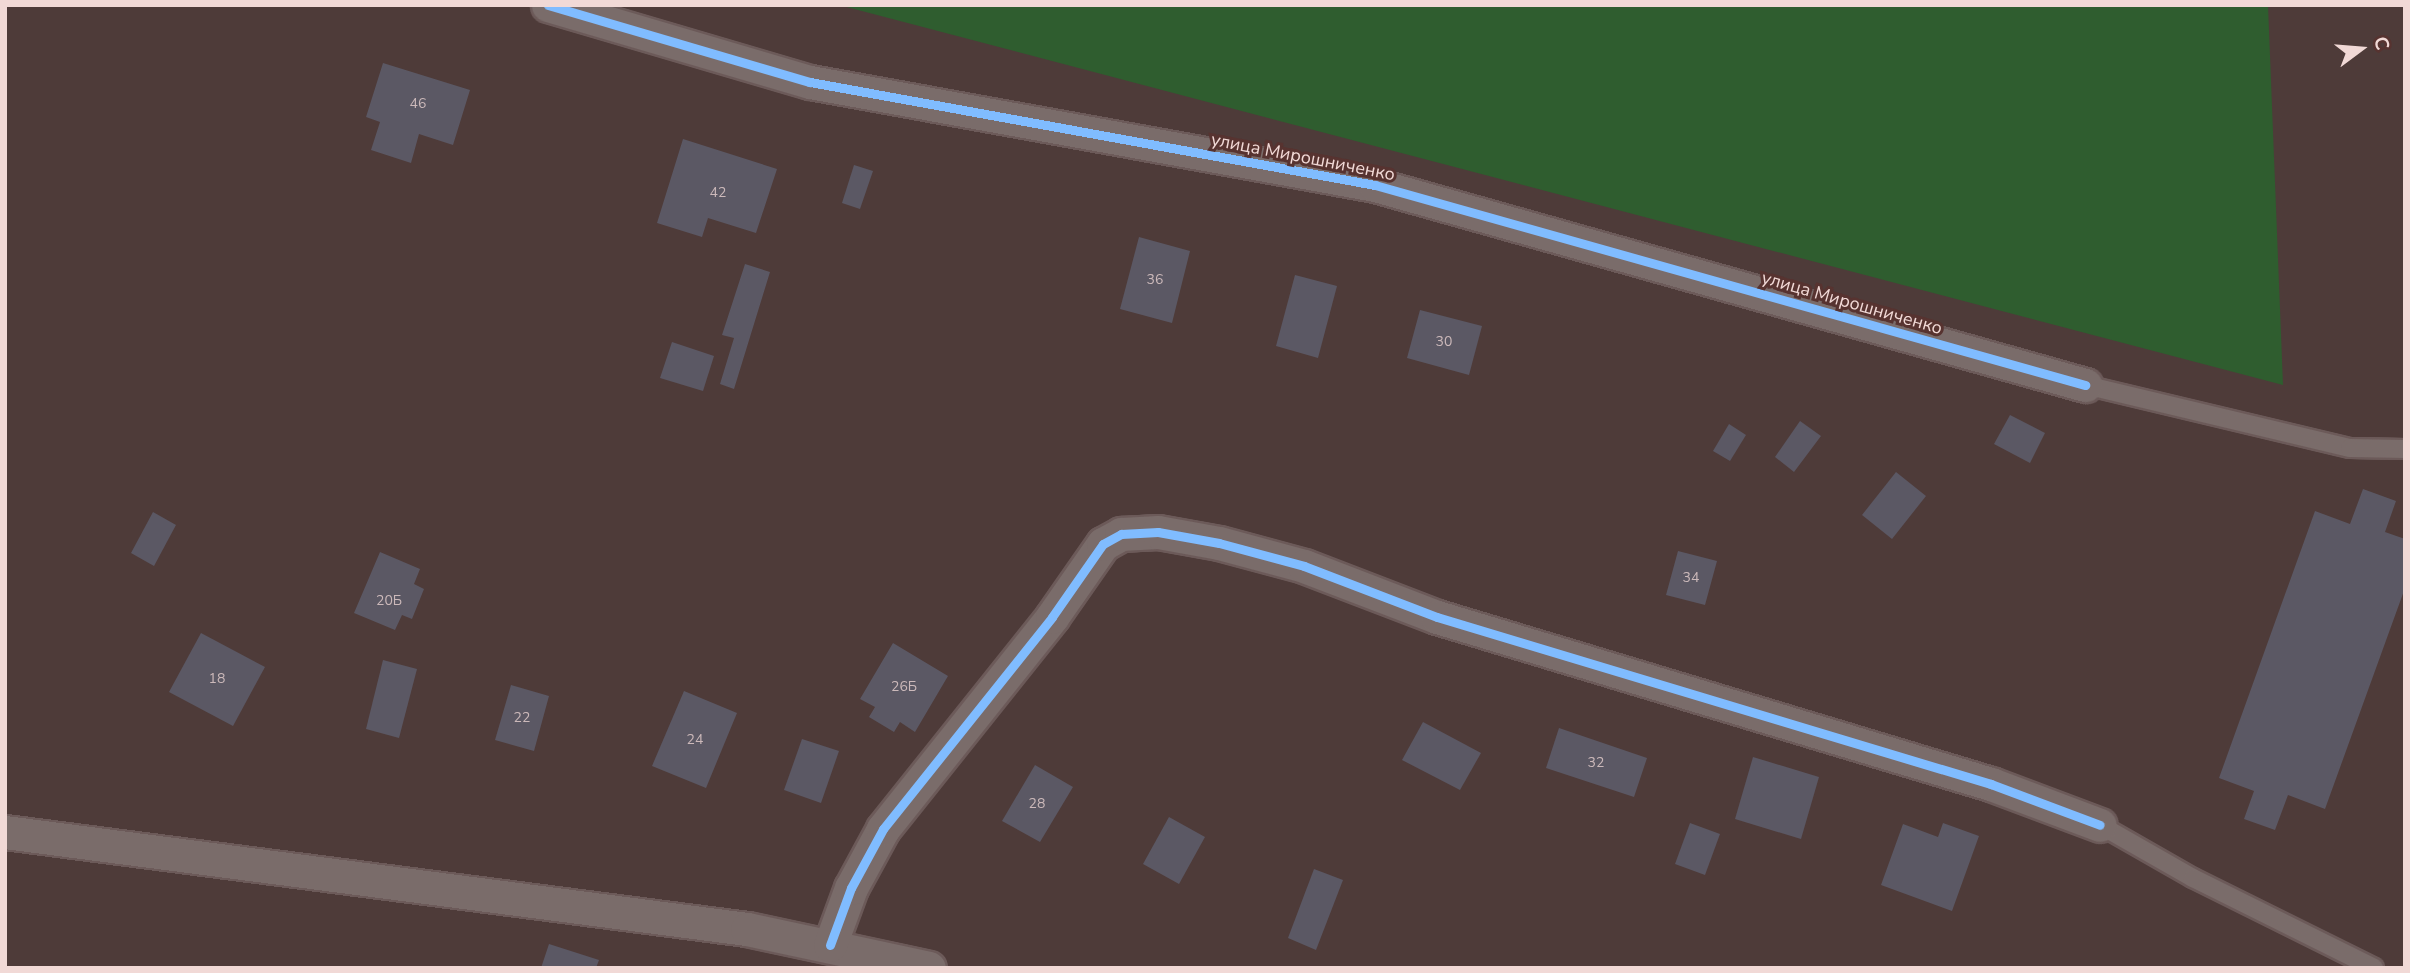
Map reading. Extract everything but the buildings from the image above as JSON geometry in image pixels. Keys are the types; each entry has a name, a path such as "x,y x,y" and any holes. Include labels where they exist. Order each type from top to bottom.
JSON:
{"street":[{"name":"улица Мирошниченко","path":"548,5 810,82 1375,185 2085,385"},
{"path":"830,946 851,888 883,829 1052,617 1103,544 1121,534 1158,532 1219,543 1304,566 1437,617 1991,784 2100,825"},
{"path":"5,832 591,906 830,946 929,968"}],"lane":[{"path":"2085,385 2350,447 2405,449"},
{"path":"2100,825 2193,878 2374,968"}],"green space":[{"path":"839,5 2268,5 2283,385"}],"cycle path":[{"path":"548,5 810,82 1375,185 2085,385"},
{"path":"830,945 851,888 883,829 1052,617 1103,544 1121,534 1158,532 1219,543 1304,566 1437,617 1991,784 2100,825"}]}
